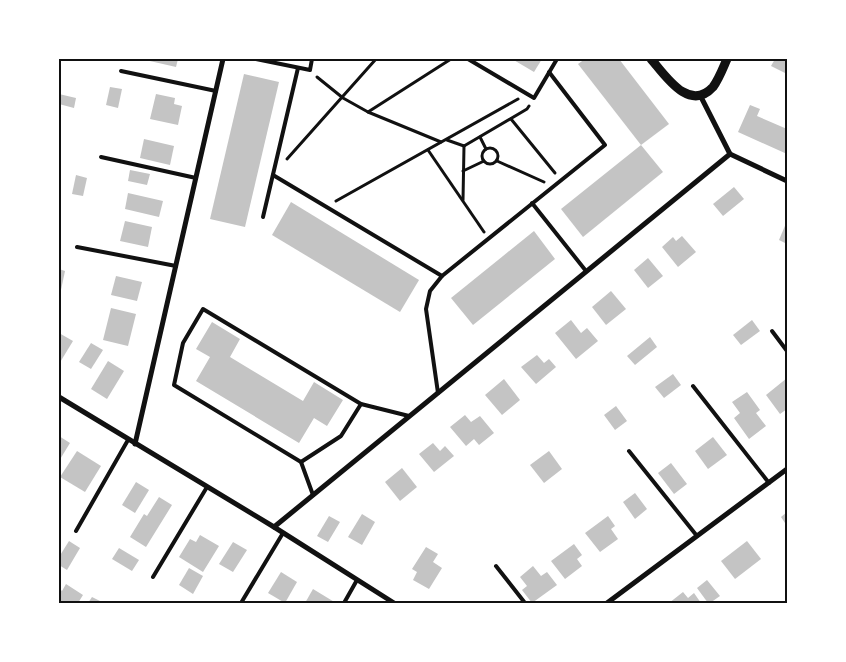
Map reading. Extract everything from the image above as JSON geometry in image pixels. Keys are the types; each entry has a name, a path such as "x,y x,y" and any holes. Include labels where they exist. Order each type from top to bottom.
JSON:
{"street":[{"path":"135,444 223,59"},
{"path":"651,59 676,88 683,93 692,95 708,92 714,86 727,59"},
{"path":"700,95 730,154 787,181"},
{"path":"274,527 730,154"},
{"path":"59,397 274,527 394,603"},
{"path":"606,603 787,469"}],"lane":[{"path":"256,59 310,70 312,59"},
{"path":"468,59 534,98 556,59"},
{"path":"263,217 298,68"},
{"path":"121,71 216,91"},
{"path":"438,393 426,309 430,291 442,276 605,145 549,72"},
{"path":"101,157 196,178"},
{"path":"273,175 442,276"},
{"path":"532,203 586,271"},
{"path":"77,247 176,266"},
{"path":"313,496 301,462 174,385 183,343 203,309 361,404 409,416"},
{"path":"772,332 787,351"},
{"path":"694,386 769,483"},
{"path":"301,462 341,436 361,404"},
{"path":"76,531 128,440"},
{"path":"629,451 697,536"},
{"path":"153,577 207,487"},
{"path":"241,603 283,533"},
{"path":"496,566 525,603"},
{"path":"344,603 357,580"}],"path":[{"path":"273,175 376,59"},
{"path":"368,112 451,59"},
{"path":"310,70 343,98 368,112 442,143"},
{"path":"327,207 528,94"},
{"path":"447,140 464,146 527,110"},
{"path":"511,118 561,180"},
{"path":"480,137 486,149"},
{"path":"462,200 464,146"},
{"path":"497,161 498,156 492,148 486,149 482,154 484,161 489,164 497,161 554,186"},
{"path":"428,150 488,239"},
{"path":"463,171 484,161"}],"building":[{"path":"141,59 178,59 176,67"},
{"path":"512,59 542,59 534,72"},
{"path":"585,59 619,59 669,124 641,145 578,64"},
{"path":"775,59 787,59 787,74 771,66"},
{"path":"244,74 279,82 245,227 210,219"},
{"path":"110,87 122,89 118,108 106,105"},
{"path":"59,94 76,98 74,108 59,104"},
{"path":"156,94 175,98 174,104 182,106 178,125 150,119"},
{"path":"750,105 760,109 757,116 787,129 787,154 738,132"},
{"path":"144,139 174,146 170,165 140,158"},
{"path":"641,145 663,172 583,237 561,209"},
{"path":"130,170 150,174 147,185 128,181"},
{"path":"76,175 87,178 83,196 72,194"},
{"path":"734,187 744,199 723,216 713,204"},
{"path":"128,193 163,201 159,217 125,209"},
{"path":"291,202 419,280 400,312 272,235"},
{"path":"125,221 152,227 148,247 120,241"},
{"path":"787,221 787,244 779,240"},
{"path":"534,231 555,259 473,325 451,298"},
{"path":"682,236 696,252 678,267 662,247 673,237 676,241"},
{"path":"648,258 663,276 648,288 634,270"},
{"path":"59,269 65,271 61,290 59,290"},
{"path":"116,276 142,282 137,301 111,295"},
{"path":"611,291 626,309 606,325 592,307"},
{"path":"111,308 136,314 128,346 103,340"},
{"path":"571,320 581,333 587,328 598,341 576,359 555,333"},
{"path":"752,320 760,331 741,345 733,335"},
{"path":"212,322 240,339 230,357 303,401 314,382 343,400 327,426 314,418 299,443 196,381 210,357 196,349"},
{"path":"59,333 73,341 59,364"},
{"path":"650,337 657,347 635,365 627,356"},
{"path":"91,343 103,350 91,369 79,362"},
{"path":"537,355 544,363 549,359 556,367 536,384 521,367"},
{"path":"108,361 124,371 107,399 91,389"},
{"path":"673,374 681,385 664,398 655,387"},
{"path":"787,378 787,409 780,414 766,395"},
{"path":"504,379 520,400 502,415 485,395"},
{"path":"747,392 760,410 756,413 766,426 749,439 734,418 740,413 732,402"},
{"path":"616,406 627,421 615,430 604,415"},
{"path":"465,415 471,422 480,416 494,433 479,445 474,439 466,446 450,427"},
{"path":"59,436 70,443 59,461"},
{"path":"713,437 727,455 708,469 695,451"},
{"path":"433,443 440,451 445,446 454,456 434,472 419,454"},
{"path":"77,451 101,466 85,492 60,477"},
{"path":"549,451 562,469 544,483 530,465"},
{"path":"671,463 687,484 674,494 658,473"},
{"path":"402,468 417,487 400,501 385,482"},
{"path":"136,482 149,490 135,513 122,505"},
{"path":"635,493 647,509 635,519 623,502"},
{"path":"159,497 172,505 146,547 130,537 144,514 147,516"},
{"path":"787,512 787,526 781,517"},
{"path":"362,514 375,522 362,545 348,537"},
{"path":"329,516 340,522 328,542 317,536"},
{"path":"608,516 615,526 611,529 618,539 600,552 585,533"},
{"path":"200,535 219,546 203,572 179,557 190,539 196,542"},
{"path":"69,541 80,548 67,570 59,565 59,557"},
{"path":"747,541 761,559 735,579 721,561"},
{"path":"233,542 247,550 233,572 219,564"},
{"path":"574,544 582,555 577,559 582,566 565,579 551,561"},
{"path":"426,547 438,554 433,562 442,568 429,589 413,580 417,572 412,569"},
{"path":"119,548 139,560 132,571 112,559"},
{"path":"533,566 541,576 547,572 557,585 532,603 522,590 527,586 520,577"},
{"path":"189,568 203,576 193,594 179,585"},
{"path":"281,572 297,582 285,603 268,593"},
{"path":"707,580 720,596 710,603 708,603 697,588"},
{"path":"66,584 83,595 78,603 59,603 59,588 62,591"},
{"path":"313,589 336,603 305,603"},
{"path":"683,592 688,598 694,593 701,603 669,603"},
{"path":"92,597 104,603 88,603"}]}
